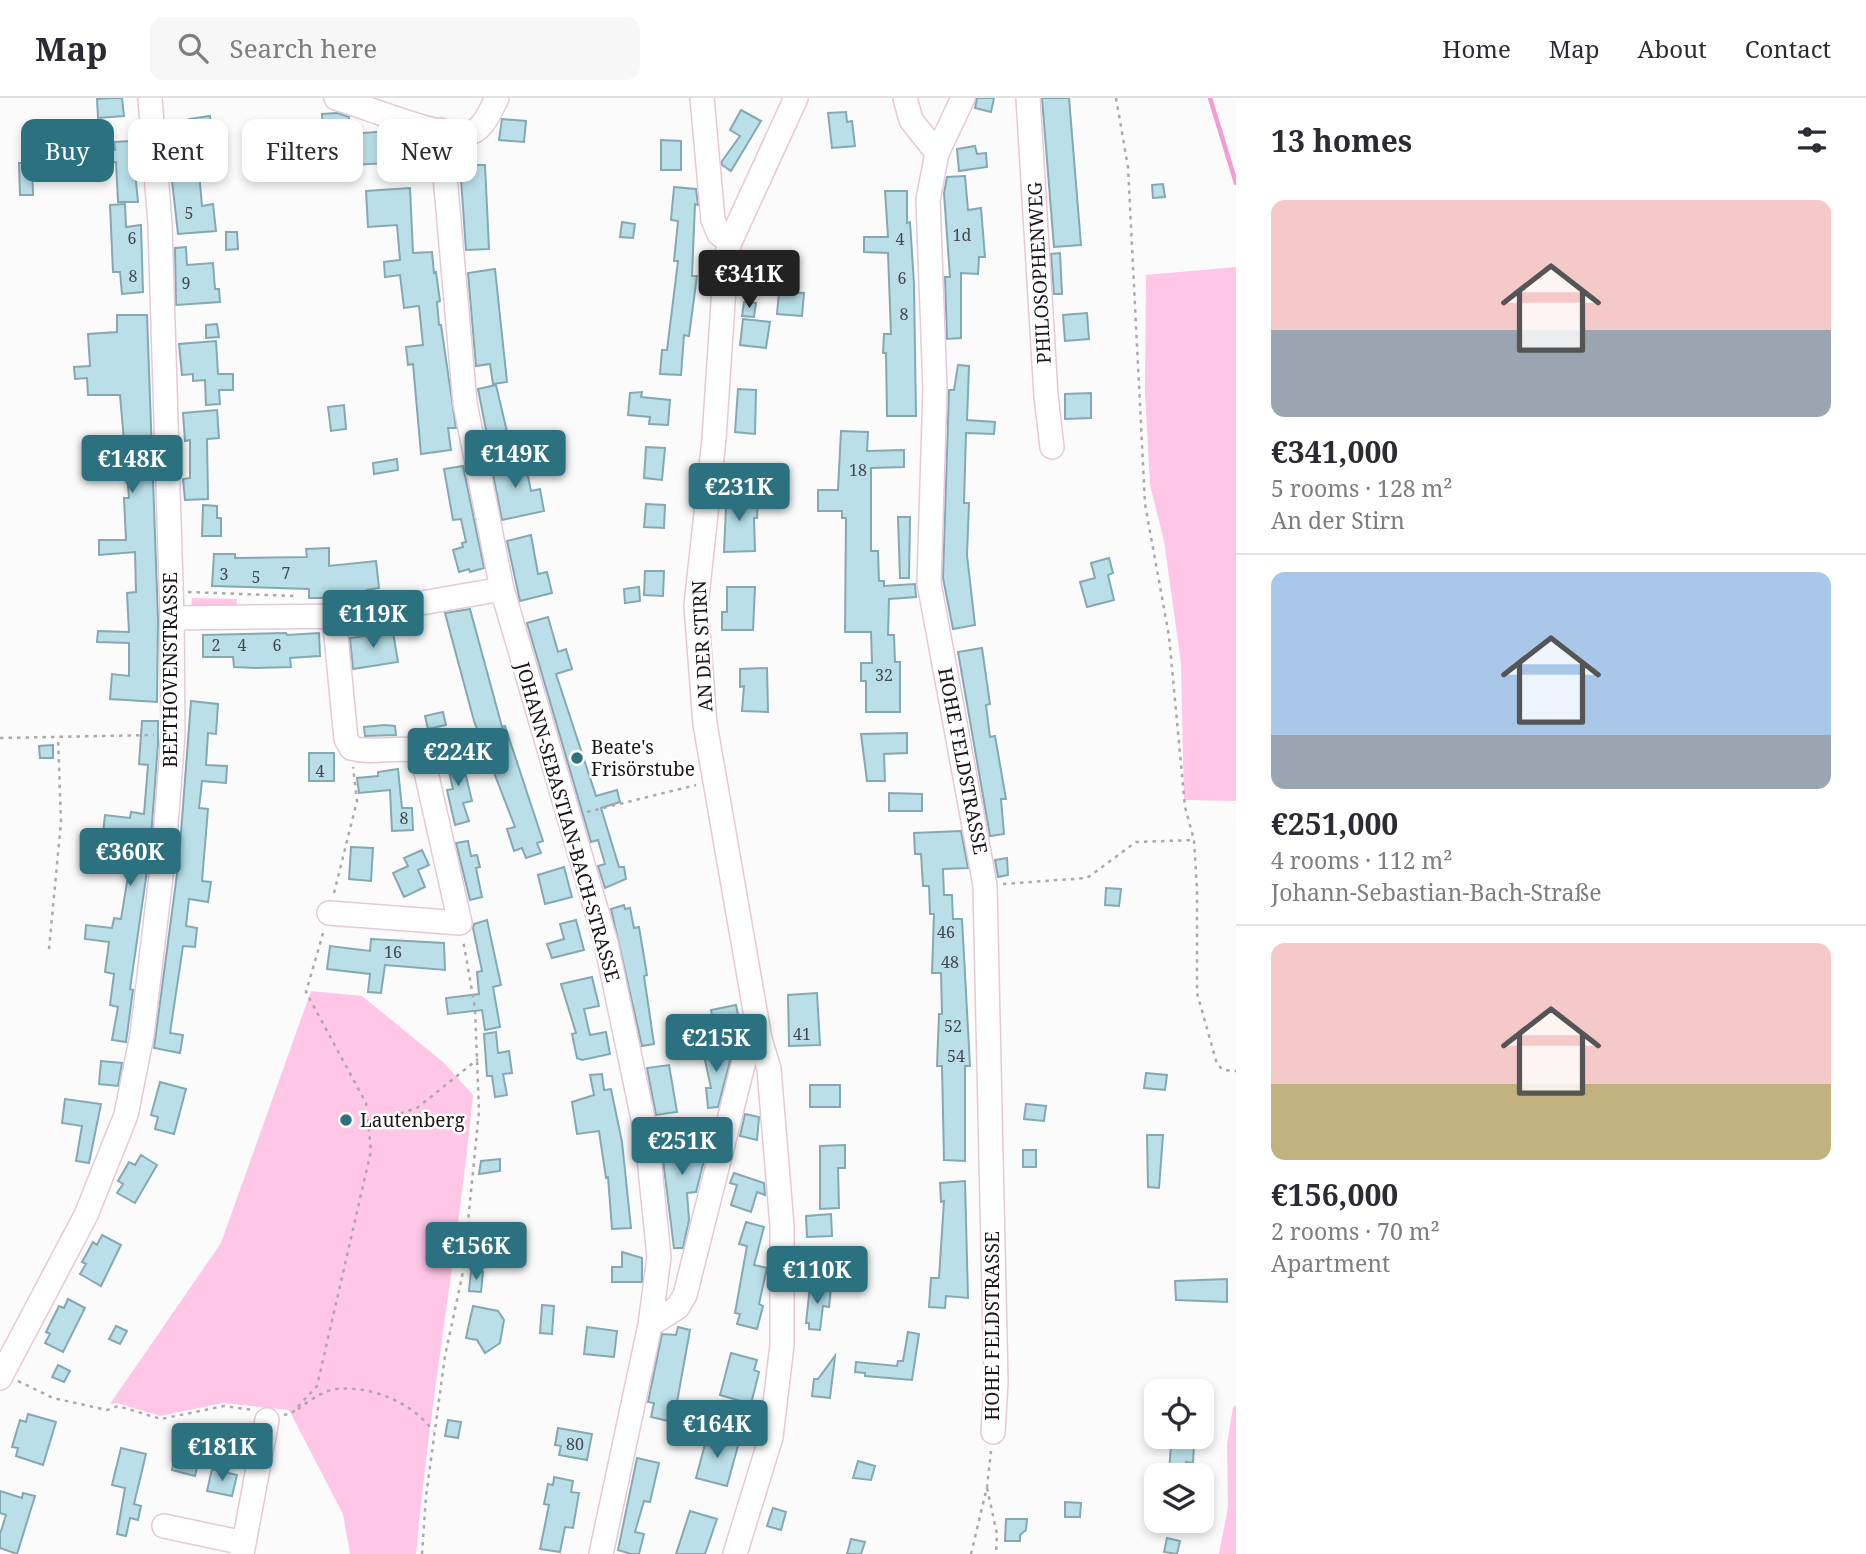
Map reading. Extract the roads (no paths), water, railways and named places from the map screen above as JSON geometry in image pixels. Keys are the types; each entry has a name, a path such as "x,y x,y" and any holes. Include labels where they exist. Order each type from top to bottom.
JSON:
{"street":[{"name":"BEETHOVENSTRASSE","path":"1,1375 86,1214 126,1115 142,1035 164,851 173,734 172,618 160,224 150,98"},
{"path":"336,98 405,119"},
{"path":"477,129 497,98"},
{"path":"702,98 713,220 719,234 730,242"},
{"name":"AN DER STIRN","path":"735,1554 771,1437 782,1345 782,1226 769,1069 760,1039 705,724 696,606 717,403 724,272 730,242 796,98"},
{"path":"905,98 911,120 937,153"},
{"name":"HOHE FELDSTRASSE","path":"963,98 937,153 928,200 935,389 929,583 985,885 996,1383 993,1432"},
{"name":"PHILOSOPHENWEG","path":"1028,98 1046,396 1052,447"},
{"name":"JOHANN-SEBASTIAN-BACH-STRASSE","path":"446,182 466,403 502,589 606,943 647,1138 659,1257 601,1554"},
{"path":"172,618 334,616 502,589"},
{"path":"329,913 460,923 424,763 415,750 398,748 362,752 351,748 344,726 334,616"},
{"path":"649,1314 678,1307 685,1295 745,1057 760,1039"},
{"path":"164,1526 243,1548 267,1420"}],"waterway":[{"path":"1210,98 1236,183"}],"place":[{"name":"Beate's Frisörstube","path":"577,758"},
{"name":"Lautenberg","path":"346,1120"}]}
